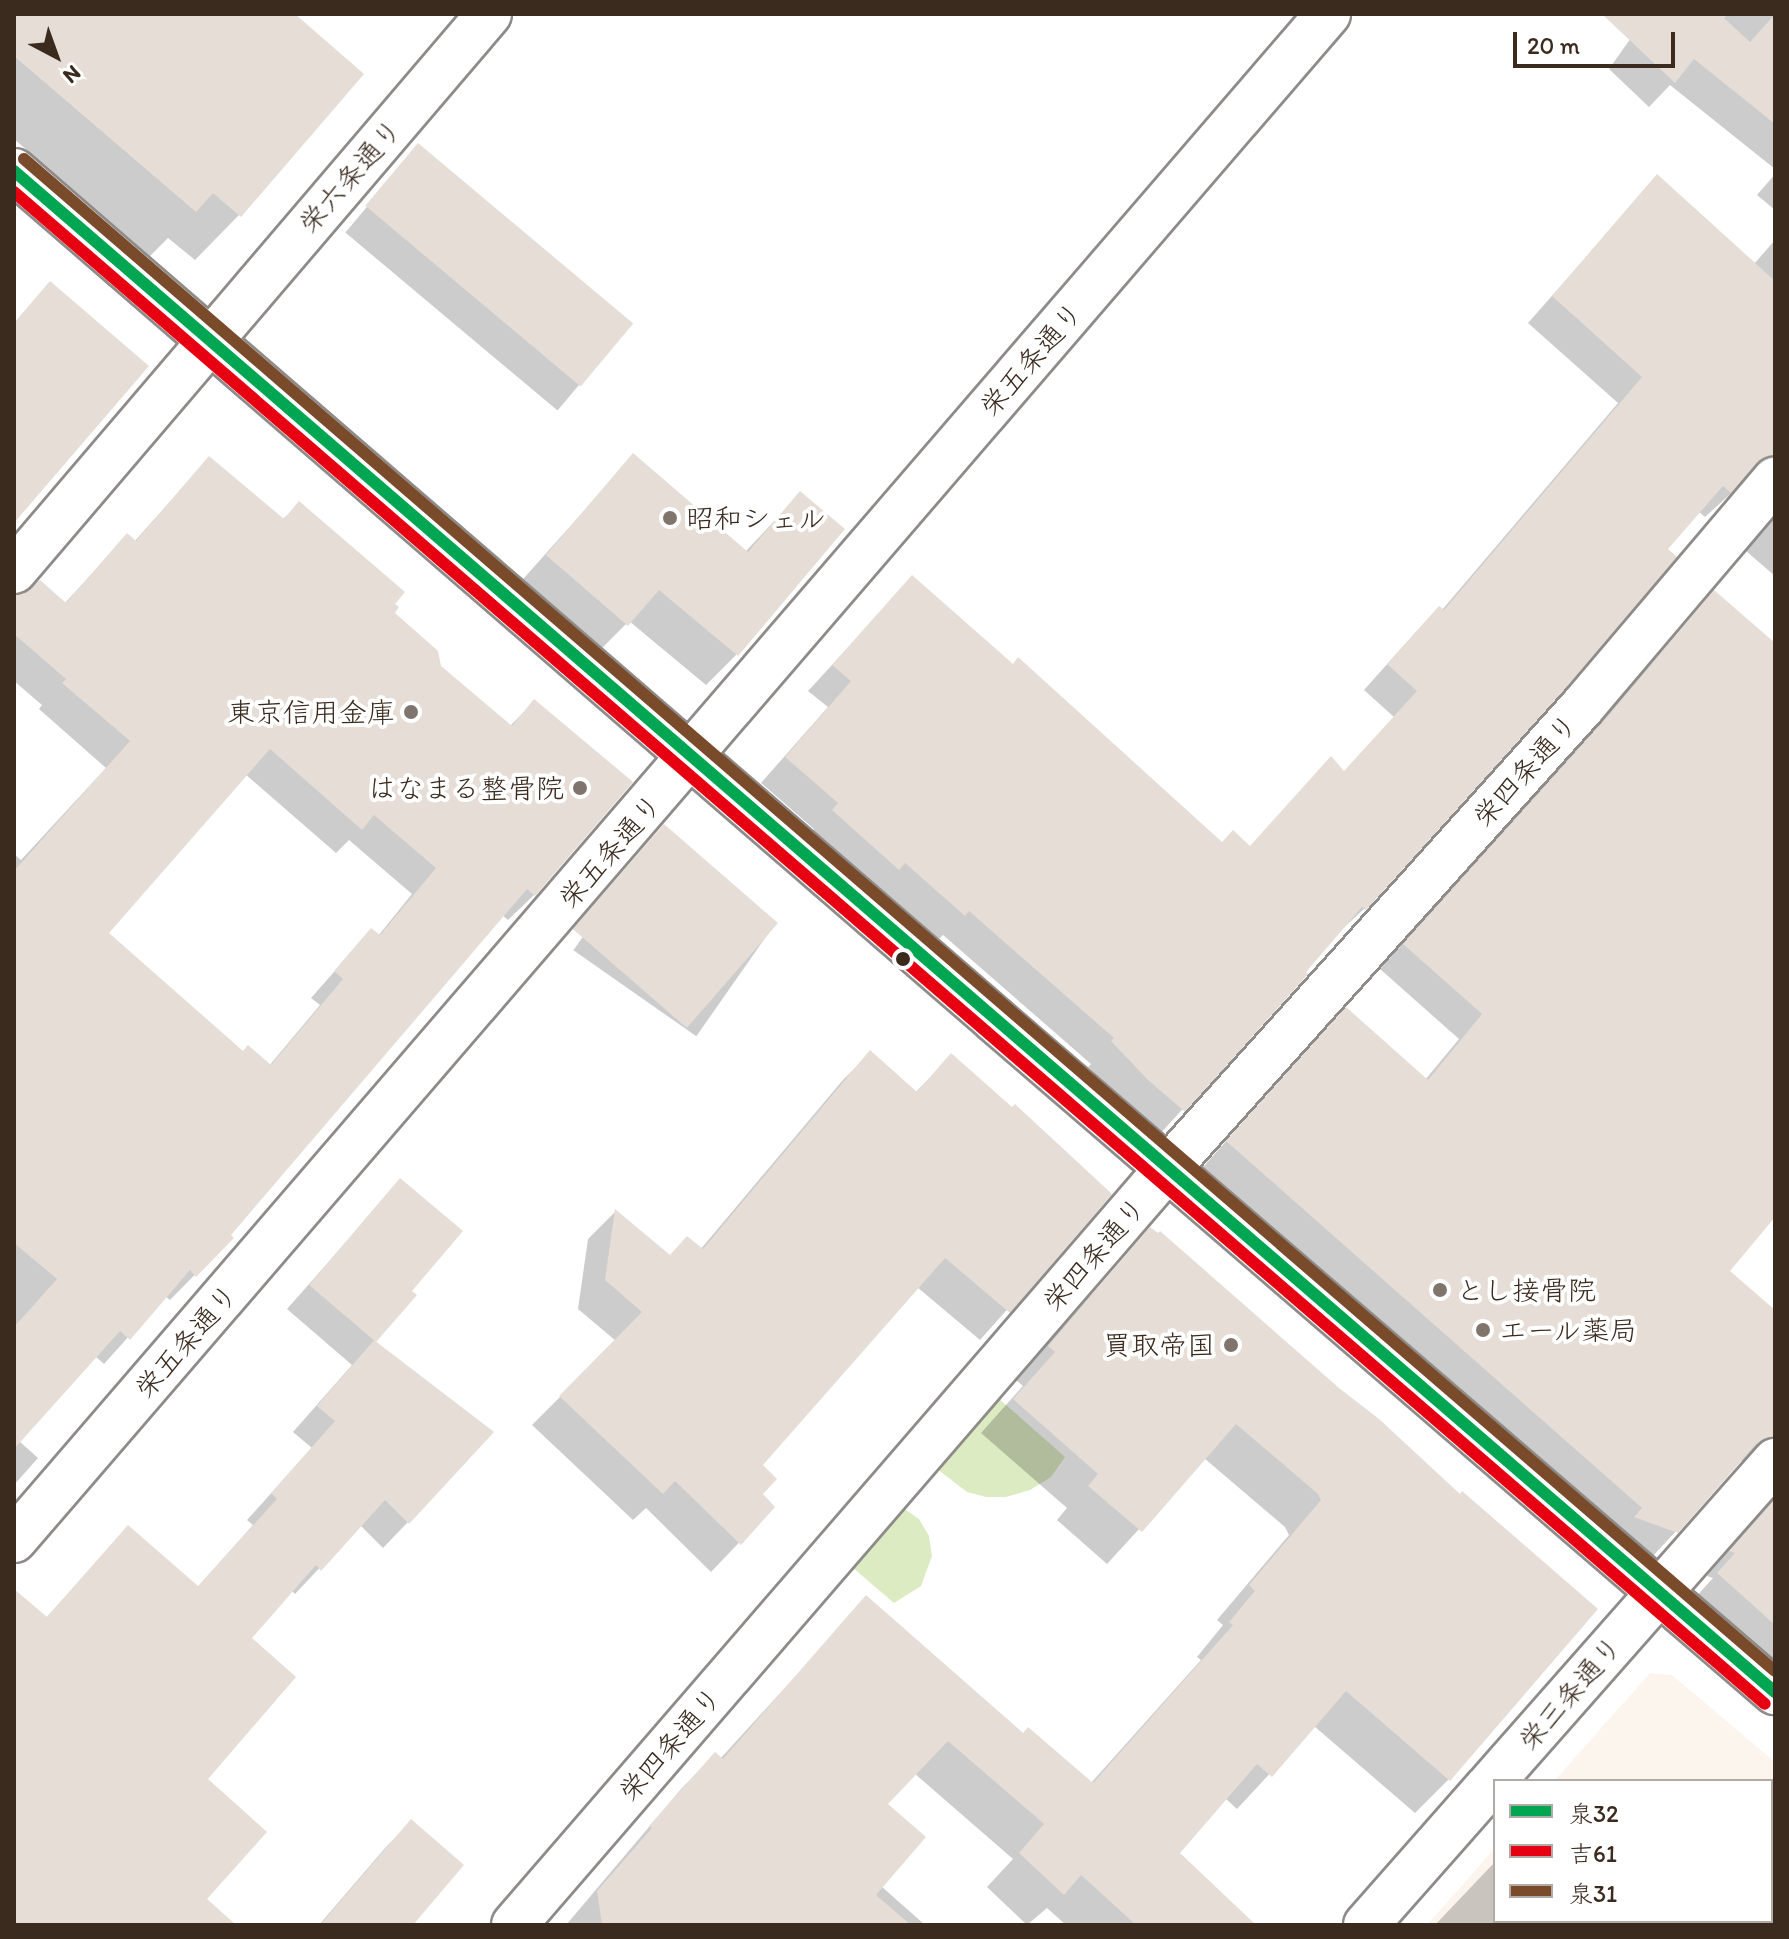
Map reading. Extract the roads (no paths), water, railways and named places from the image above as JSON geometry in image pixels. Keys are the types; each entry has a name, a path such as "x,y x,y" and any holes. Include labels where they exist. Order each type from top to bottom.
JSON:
{"street":[{"name":"栄六条通り","path":"14,571 489,14"},
{"name":"栄五条通り","path":"14,1540 1328,14"},
{"path":"14,171 1775,1692"},
{"name":"栄四条通り","path":"514,1925 1167,1169 1583,706 1775,480"},
{"name":"栄三条通り","path":"1494,1779 1775,1461"},
{"name":"栄三条通り","path":"1366,1925 1493,1780"}],"place":[{"name":"昭和シェル","path":"670,518"},
{"name":"東京信用金庫","path":"411,712"},
{"name":"はなまる整骨院","path":"580,788"},
{"name":"とし接骨院","path":"1440,1290"},
{"name":"エール薬局","path":"1483,1330"},
{"name":"買取帝国","path":"1231,1345"}]}
